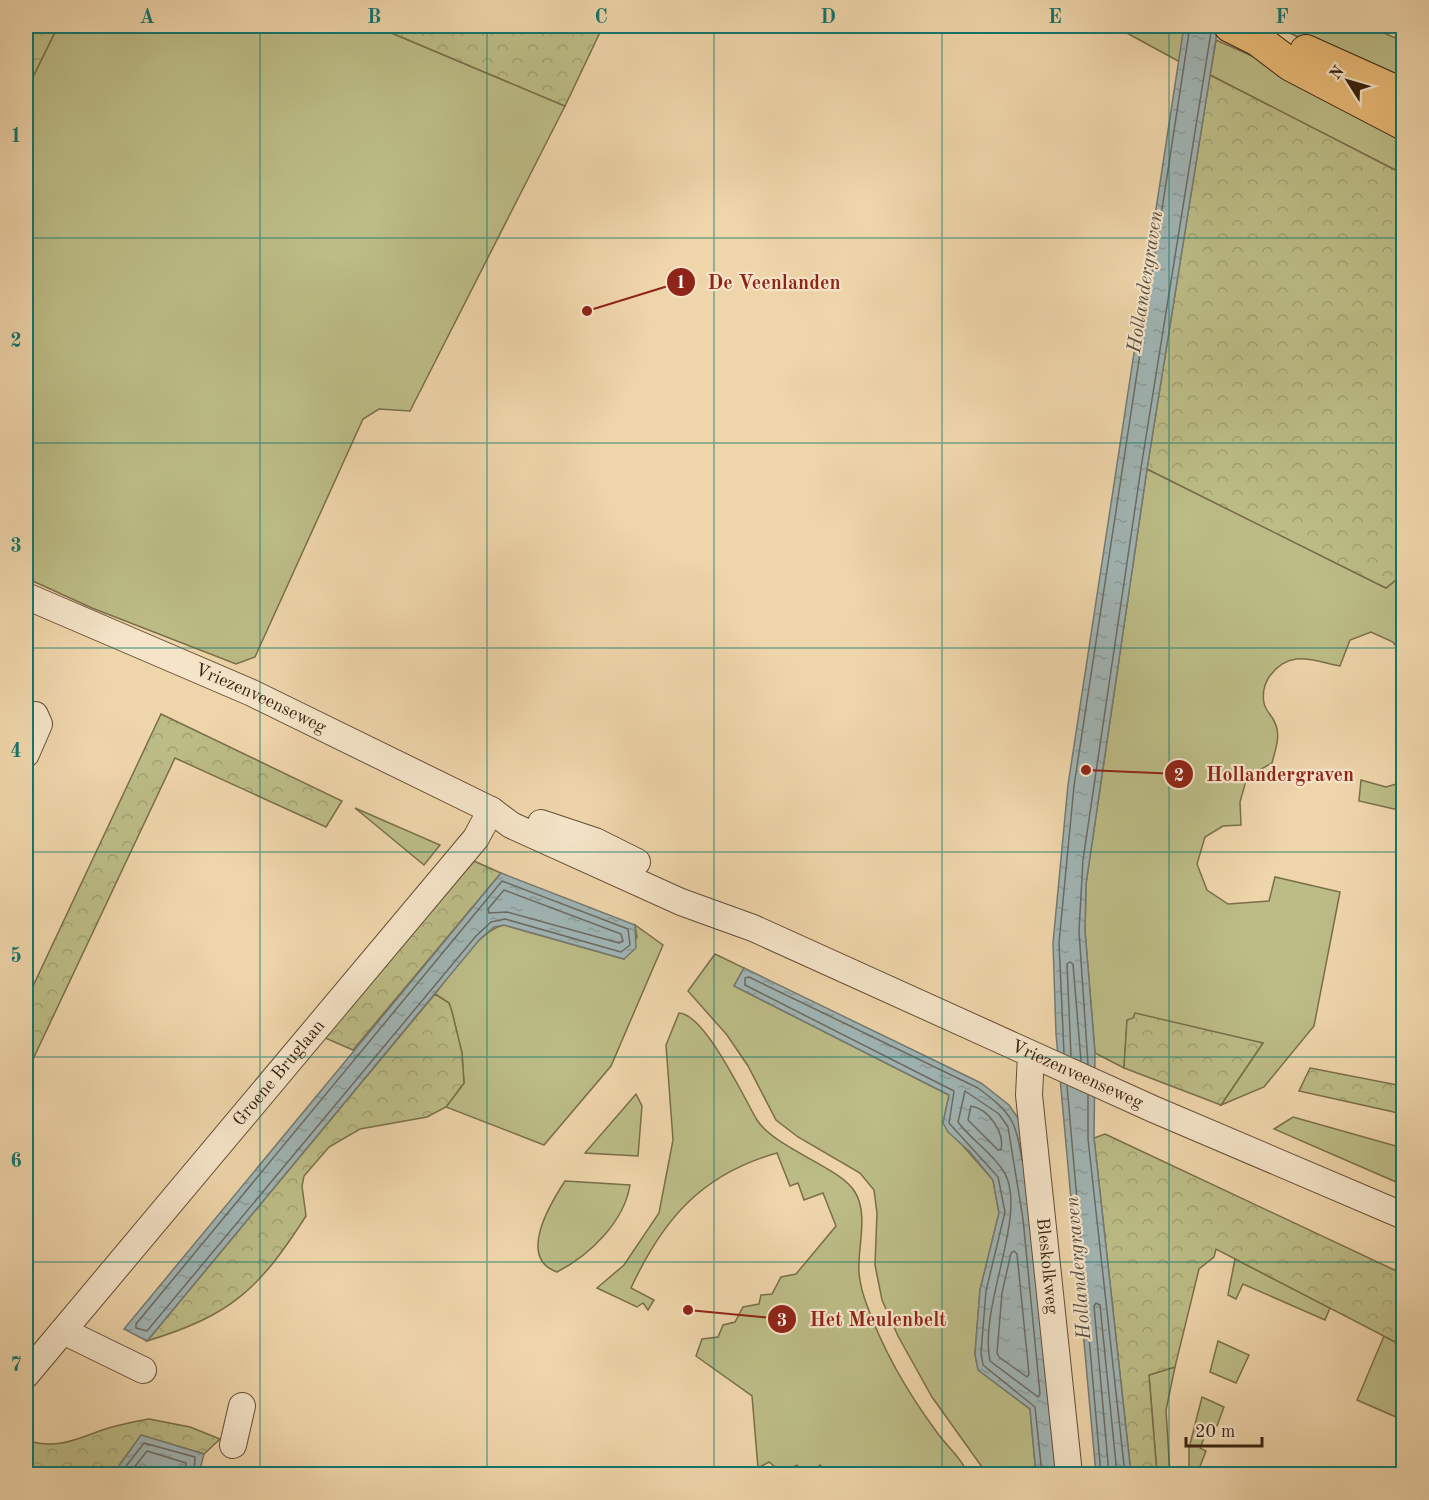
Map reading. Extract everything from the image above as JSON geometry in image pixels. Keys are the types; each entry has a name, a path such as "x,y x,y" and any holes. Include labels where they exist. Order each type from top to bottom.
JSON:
{"main road":[{"path":"1230,26 1258,40 1291,65 1404,124"},
{"path":"1258,40 1296,47 1404,95"}],"street":[{"name":"Vriezenveenseweg","path":"26,596 252,693 491,810 511,825 681,902 753,928 1031,1055 1404,1216"},
{"path":"26,715 35,715 39,719 26,754"},
{"name":"Groene Bruglaan","path":"26,1375 476,838 491,810"},
{"name":"Bleskolkweg","path":"1031,1055 1029,1095 1069,1474"},
{"path":"63,1331 143,1370"},
{"path":"233,1445 242,1406"}],"green space":[{"path":"26,26 58,26 26,91"},
{"path":"58,26 375,26 565,106 410,411 379,409 363,419 255,657 236,664 92,608 26,578 26,91"},
{"path":"375,26 603,26 565,106"},
{"path":"1114,26 1184,26 1180,62"},
{"path":"1274,26 1367,26 1403,41 1403,84"},
{"path":"1216,40 1315,84 1403,142 1403,174 1210,75"},
{"path":"1210,75 1403,174 1403,574 1386,588 1147,469"},
{"path":"1147,469 1386,588 1403,574 1403,656 1393,642 1371,632 1350,640 1340,666 1301,659 1284,663 1277,668 1267,680 1263,692 1266,709 1277,730 1272,763 1247,777 1240,802 1241,825 1223,826 1205,837 1197,864 1207,890 1228,904 1269,901 1275,877 1340,892 1314,1026 1264,1087 1221,1105 1263,1043 1133,1018 1127,1021 1124,1068 1095,1053 1085,931 1086,884"},
{"path":"161,714 342,801 326,827 175,758 26,1074 26,1001"},
{"path":"1361,780 1386,787 1403,782 1403,811 1359,801"},
{"path":"355,808 440,845 424,865"},
{"path":"474,861 501,873 353,1050 323,1037"},
{"path":"504,925 624,959 637,937 635,925 663,945 611,1066 544,1145 446,1107 464,1083 462,1053 449,1003 435,994 475,944 485,935"},
{"path":"715,954 744,968 734,986 949,1095 943,1123 993,1180 999,1213 980,1290 975,1354 978,1369 1030,1409 1036,1474 987,1474 932,1397 898,1336 882,1300 875,1265 877,1213 874,1190 860,1173 798,1137 776,1120 748,1066 727,1035 688,991"},
{"path":"435,994 449,1003 462,1053 464,1083 446,1107 427,1117 360,1129 329,1147 304,1176 302,1186 306,1216 273,1263 257,1281 241,1296 201,1321 147,1341"},
{"path":"679,1013 689,1017 712,1041 757,1120 766,1130 792,1149 836,1174 855,1192 862,1221 859,1264 861,1286 874,1324 906,1387 968,1474 872,1474 864,1470 860,1474 852,1474 845,1468 838,1474 829,1474 820,1465 808,1474 797,1465 781,1472 769,1462 758,1468 752,1396 696,1356 702,1339 718,1337 723,1325 735,1322 743,1307 759,1304 761,1295 772,1294 781,1277 796,1274 836,1226 823,1193 804,1200 798,1183 790,1186 777,1153 727,1173 688,1202 671,1220 643,1263 631,1288 654,1300 648,1310 643,1303 637,1307 597,1288 624,1265 659,1213 673,1140 666,1045"},
{"path":"1135,1013 1263,1043 1221,1105 1124,1068 1127,1020 1133,1018"},
{"path":"1310,1068 1403,1086 1403,1114 1299,1091"},
{"path":"636,1094 642,1106 638,1156 585,1153"},
{"path":"1293,1117 1403,1148 1403,1185 1274,1129"},
{"path":"1105,1134 1403,1274 1403,1346 1216,1249 1214,1257 1199,1269 1175,1367 1149,1375 1157,1474 1131,1474 1094,1138"},
{"path":"565,1181 630,1185 621,1212 604,1236 593,1247 557,1272 545,1265 539,1255 538,1243 545,1216"},
{"path":"1235,1259 1330,1308 1325,1320 1243,1284 1236,1299 1228,1295"},
{"path":"1384,1336 1403,1346 1403,1420 1357,1400"},
{"path":"1218,1341 1249,1355 1236,1383 1210,1372"},
{"path":"1175,1367 1166,1410 1170,1474 1157,1474 1149,1375"},
{"path":"1202,1397 1224,1407 1217,1426 1210,1423 1200,1448 1206,1451 1197,1474 1189,1474 1189,1448"},
{"path":"149,1419 190,1427 220,1439 204,1454 141,1435 113,1474 26,1474 26,1449 33,1442 55,1444"}],"water":[{"path":"1184,26 1218,26 1147,469 1086,884 1085,931 1095,1053 1094,1138 1131,1474 1096,1474 1056,1034 1053,943 1068,785"},
{"path":"501,873 635,925 636,948 624,959 504,925 494,927 480,939 147,1341 124,1329"},
{"path":"744,968 981,1083 1009,1105 1020,1121 1062,1474 1036,1474 1030,1409 978,1370 975,1354 980,1290 999,1213 993,1180 970,1152 948,1132 943,1123 949,1095 734,986"},
{"path":"141,1435 204,1454 199,1474 113,1474"}],"place":[{"name":"De Veenlanden","path":"587,311"},
{"name":"Hollandergraven","path":"1086,770"},
{"name":"Het Meulenbelt","path":"688,1310"}]}
